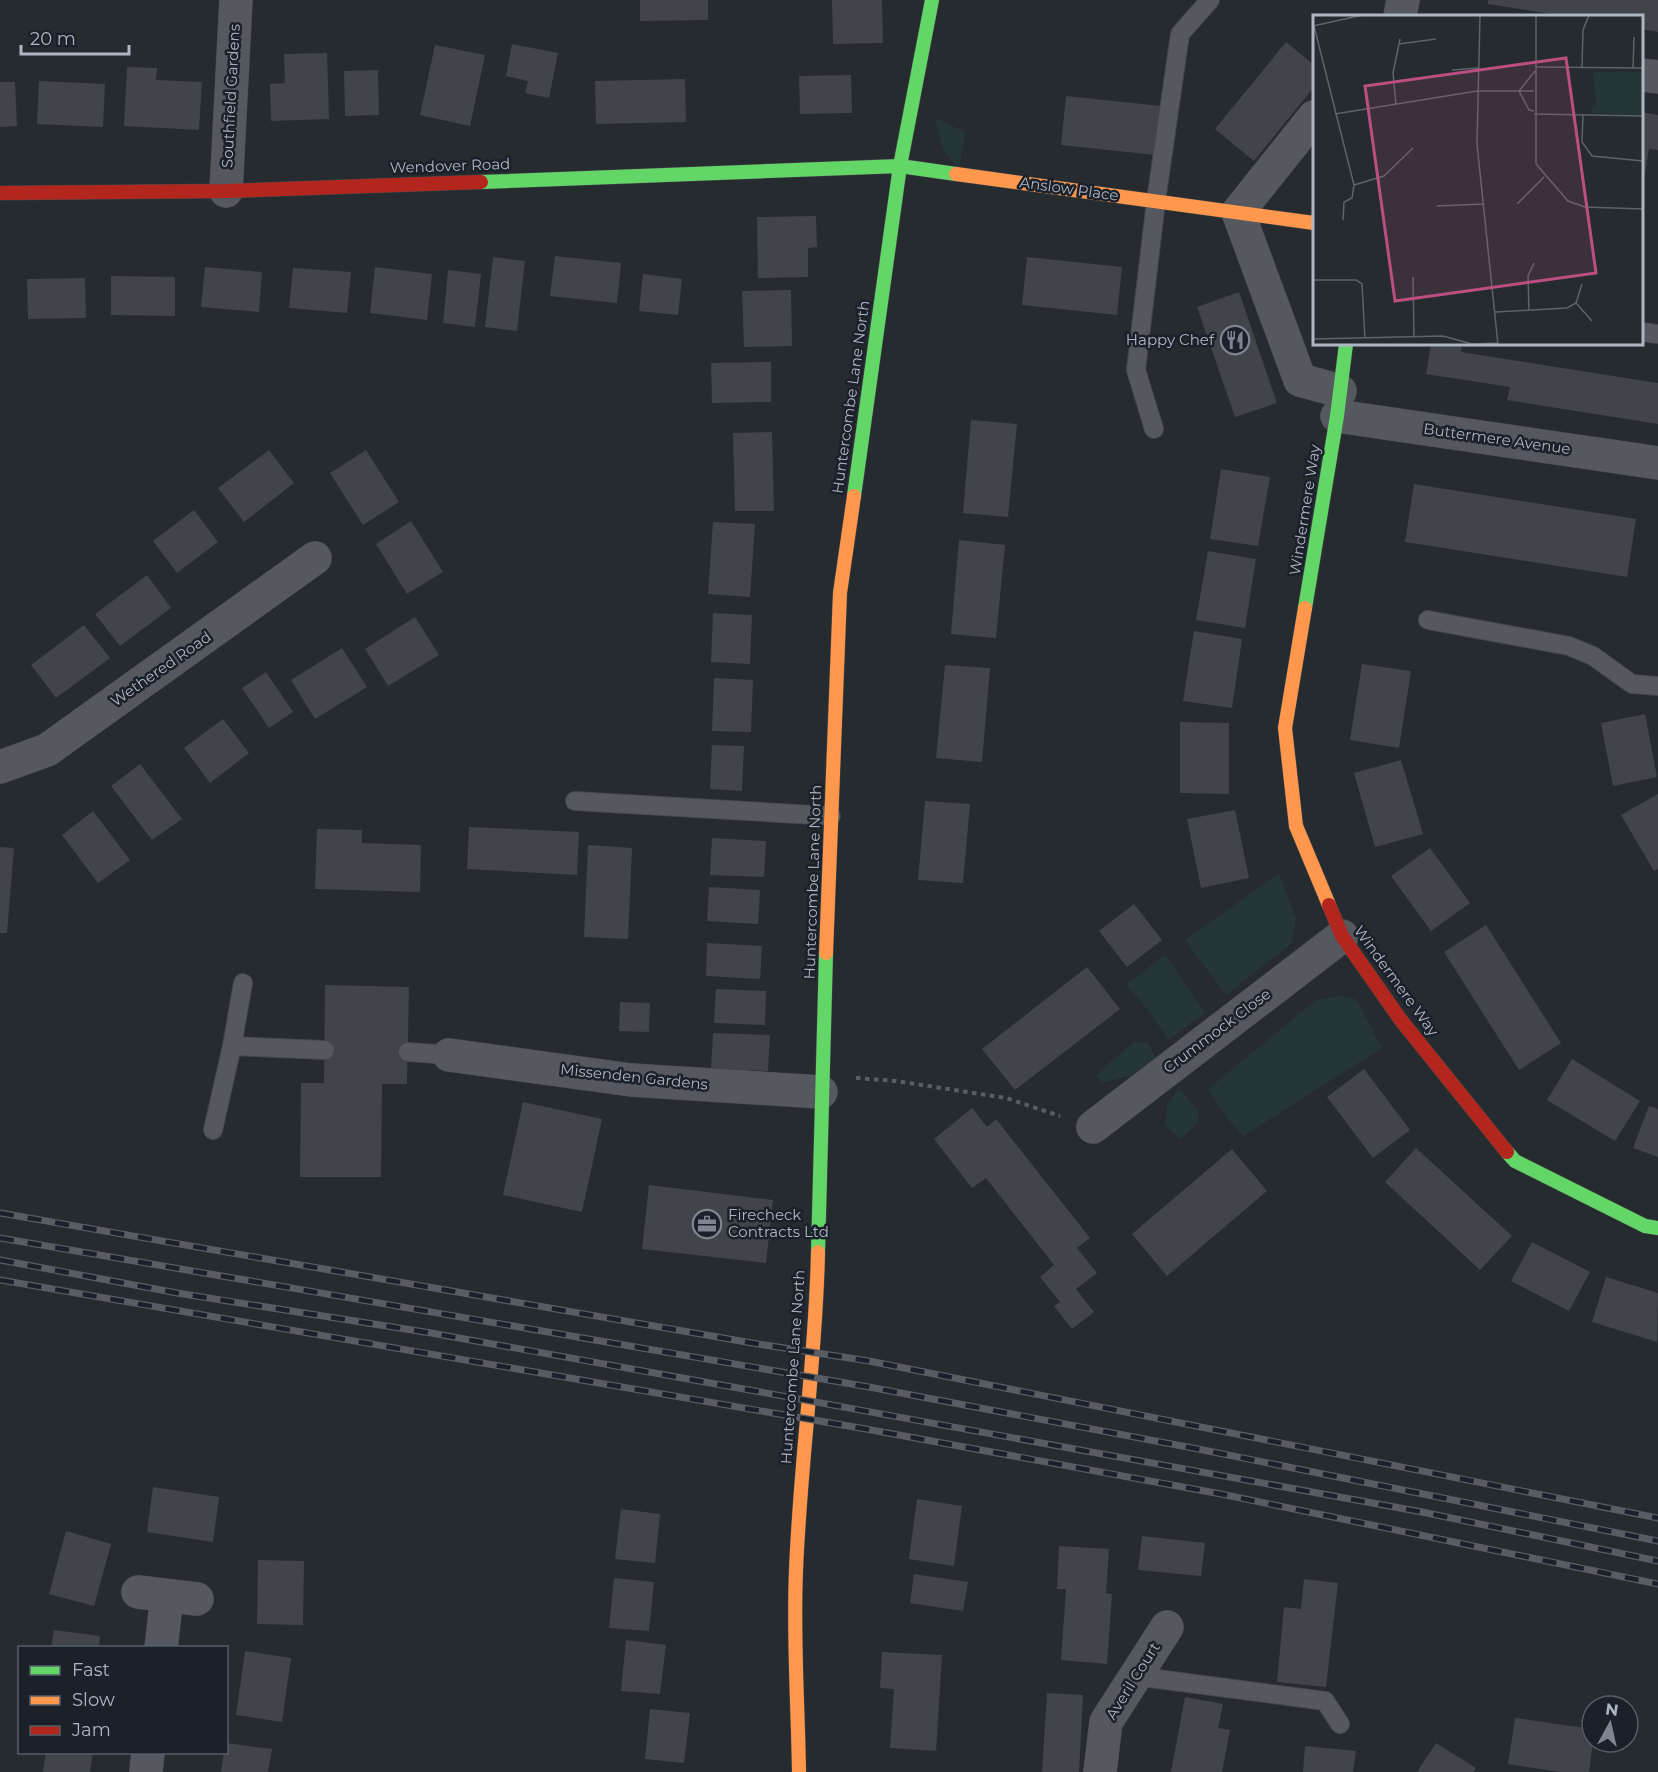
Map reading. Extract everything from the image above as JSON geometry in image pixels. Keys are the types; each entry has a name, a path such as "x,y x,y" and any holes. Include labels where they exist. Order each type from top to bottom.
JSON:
{"street":[{"name":"Southfield Gardens","path":"225,191 236,0"},
{"name":"Huntercombe Lane North","path":"799,1772 796,1573 803,1454 817,1302 821,1084 840,593 900,166 932,0"},
{"path":"1400,15 1403,0"},
{"path":"1643,75 1658,77"},
{"path":"1313,118 1238,212 1300,380 1338,403"},
{"name":"Wendover Road","path":"0,193 225,191 900,166"},
{"name":"Anslow Place","path":"900,166 1313,224"},
{"name":"Windermere Way","path":"1346,345 1285,728 1296,826 1342,936 1400,1019 1515,1161 1645,1226 1658,1228"},
{"name":"Buttermere Avenue","path":"1338,403 1658,463"},
{"name":"Wethered Road","path":"0,767 47,750 315,558"},
{"name":"Crummock Close","path":"1093,1126 1342,936"},
{"name":"Missenden Gardens","path":"449,1055 632,1080 821,1084"},
{"path":"161,1646 167,1596"},
{"name":"Averil Court","path":"1100,1772 1106,1722 1167,1627"},
{"path":"146,1772 148,1754"}],"lane":[{"path":"1154,429 1136,370 1156,201 1180,34 1210,0"},
{"path":"1643,332 1658,334"},
{"path":"1428,620 1569,645 1593,656 1632,684 1658,686"},
{"path":"575,801 831,816"},
{"path":"213,1130 232,1046 243,983"},
{"path":"232,1046 325,1050"},
{"path":"408,1052 449,1055"},
{"path":"1135,1676 1325,1701 1340,1724"}],"path":[{"path":"821,1084 896,1081 1006,1098 1093,1126"}],"shaded area":[{"path":"935,118 965,132 959,170 943,150"},
{"path":"1279,873 1296,919 1292,943 1226,995 1185,940"},
{"path":"1165,955 1205,1012 1168,1040 1151,1014 1126,985"},
{"path":"1339,996 1356,999 1382,1048 1243,1136 1227,1118 1208,1089 1316,1000"},
{"path":"1135,1041 1148,1043 1159,1065 1145,1079 1124,1077 1102,1083 1096,1075"},
{"path":"1179,1088 1199,1112 1198,1123 1181,1139 1165,1125 1167,1105"}],"building":[{"path":"640,0 708,0 708,20 640,21"},
{"path":"832,0 882,0 883,43 833,44"},
{"path":"1488,0 1658,0 1658,32 1643,29 1643,15 1558,15 1488,4"},
{"path":"1286,42 1313,64 1313,88 1254,161 1215,129"},
{"path":"512,44 558,53 549,98 525,93 528,81 506,76"},
{"path":"435,45 485,55 470,126 420,115"},
{"path":"327,53 329,119 271,121 270,84 285,83 284,54"},
{"path":"127,67 157,68 156,80 202,82 199,130 124,126"},
{"path":"378,70 379,115 345,116 344,71"},
{"path":"851,75 852,113 800,114 799,76"},
{"path":"685,79 686,122 596,124 595,81"},
{"path":"39,81 105,84 103,127 37,124"},
{"path":"0,82 15,82 17,126 0,127"},
{"path":"1066,96 1161,106 1156,155 1061,145"},
{"path":"1643,112 1658,115 1658,150 1649,149 1644,179"},
{"path":"816,216 817,247 808,248 808,277 758,278 757,217"},
{"path":"555,256 621,263 617,303 550,296"},
{"path":"493,257 525,261 517,331 485,327"},
{"path":"1027,257 1122,267 1117,315 1022,305"},
{"path":"205,267 262,272 259,312 201,307"},
{"path":"375,267 432,274 427,320 370,313"},
{"path":"293,268 351,272 347,313 289,308"},
{"path":"448,270 481,274 475,327 443,323"},
{"path":"643,274 682,279 678,315 639,311"},
{"path":"111,276 175,277 175,316 111,315"},
{"path":"85,278 86,318 28,319 27,279"},
{"path":"791,290 792,346 744,347 742,291"},
{"path":"1239,292 1277,403 1235,417 1197,307"},
{"path":"1431,345 1462,345 1461,352 1658,383 1658,424 1507,400 1510,387 1426,374"},
{"path":"771,362 771,402 712,403 711,363"},
{"path":"971,420 1017,424 1008,517 963,513"},
{"path":"772,432 774,511 735,511 733,433"},
{"path":"269,450 294,483 244,522 218,488"},
{"path":"366,450 399,502 363,525 330,473"},
{"path":"1221,469 1270,477 1258,546 1210,539"},
{"path":"1414,484 1636,519 1627,577 1405,542"},
{"path":"194,510 218,542 177,573 153,541"},
{"path":"411,521 443,572 407,594 376,544"},
{"path":"713,522 755,524 750,597 708,594"},
{"path":"959,540 1005,545 996,638 951,634"},
{"path":"1208,551 1256,559 1245,628 1196,620"},
{"path":"147,575 171,608 120,646 95,614"},
{"path":"713,613 752,615 750,664 711,662"},
{"path":"415,617 439,655 388,686 365,649"},
{"path":"84,625 110,658 56,698 31,665"},
{"path":"1194,631 1242,639 1232,708 1183,701"},
{"path":"342,648 367,687 315,719 291,680"},
{"path":"1362,664 1411,671 1399,748 1350,740"},
{"path":"945,665 990,668 982,762 936,758"},
{"path":"266,672 293,712 269,728 242,688"},
{"path":"714,678 753,680 751,732 712,731"},
{"path":"1645,714 1657,777 1613,786 1601,723"},
{"path":"223,719 249,753 210,783 184,748"},
{"path":"1180,722 1229,723 1229,794 1180,793"},
{"path":"712,745 744,746 742,791 710,789"},
{"path":"1401,760 1423,834 1375,847 1354,773"},
{"path":"140,764 182,819 152,840 111,786"},
{"path":"1658,794 1658,869 1654,871 1621,815"},
{"path":"925,801 970,804 963,883 918,880"},
{"path":"1235,810 1249,878 1201,888 1187,819"},
{"path":"93,811 130,860 98,883 62,835"},
{"path":"469,827 579,832 577,875 467,869"},
{"path":"317,829 362,830 362,843 421,845 420,892 315,889"},
{"path":"712,838 766,841 764,877 710,875"},
{"path":"588,845 632,848 628,939 584,937"},
{"path":"0,847 14,848 7,933 0,933"},
{"path":"1430,848 1470,903 1431,931 1391,876"},
{"path":"709,887 760,890 758,924 707,921"},
{"path":"1134,904 1162,940 1127,967 1099,931"},
{"path":"1486,925 1561,1043 1519,1070 1444,952"},
{"path":"707,943 762,946 760,979 706,976"},
{"path":"1087,967 1120,1009 1015,1090 982,1049"},
{"path":"325,985 409,987 407,1084 382,1084 381,1177 300,1177 301,1083 324,1083"},
{"path":"716,989 766,991 765,1025 714,1023"},
{"path":"620,1002 650,1003 649,1032 619,1031"},
{"path":"713,1033 770,1035 768,1071 711,1069"},
{"path":"1572,1059 1640,1101 1615,1141 1547,1100"},
{"path":"1364,1069 1410,1130 1373,1158 1327,1097"},
{"path":"523,1102 602,1119 582,1212 503,1195"},
{"path":"1649,1106 1658,1109 1658,1157 1633,1148"},
{"path":"972,1108 987,1127 996,1119 1090,1238 1077,1248 1097,1273 1076,1289 1094,1312 1072,1329 1054,1306 1060,1302 1040,1277 1054,1265 986,1178 972,1188 934,1139"},
{"path":"1416,1148 1512,1236 1480,1270 1385,1182"},
{"path":"1232,1149 1267,1191 1167,1276 1132,1234"},
{"name":"Firecheck Contracts Ltd","path":"649,1185 773,1200 766,1263 642,1249"},
{"path":"1532,1242 1590,1272 1569,1311 1511,1281"},
{"path":"1606,1277 1658,1293 1657,1342 1592,1322"},
{"path":"153,1487 219,1497 213,1542 147,1532"},
{"path":"917,1499 962,1506 954,1566 909,1559"},
{"path":"621,1509 660,1514 655,1563 615,1559"},
{"path":"66,1531 111,1544 94,1606 49,1594"},
{"path":"1142,1536 1205,1543 1201,1576 1138,1570"},
{"path":"1059,1546 1109,1549 1106,1593 1112,1594 1107,1664 1061,1660 1066,1589 1057,1589"},
{"path":"258,1560 304,1561 303,1625 257,1624"},
{"path":"914,1574 968,1582 963,1611 910,1603"},
{"path":"614,1578 654,1582 649,1631 609,1628"},
{"path":"1304,1579 1338,1583 1326,1687 1277,1682 1284,1607 1301,1609"},
{"path":"54,1630 100,1636 99,1646 51,1646"},
{"path":"626,1640 666,1645 660,1694 621,1691"},
{"path":"245,1651 291,1658 282,1722 236,1715"},
{"path":"882,1652 942,1655 936,1751 890,1748 894,1689 880,1688"},
{"path":"1047,1693 1083,1695 1079,1772 1042,1772"},
{"path":"1185,1697 1223,1704 1218,1728 1230,1730 1222,1772 1171,1772"},
{"path":"650,1709 690,1713 684,1763 645,1759"},
{"path":"1515,1718 1580,1727 1580,1754 1591,1754 1589,1772 1560,1772 1508,1764"},
{"path":"228,1743 272,1749 268,1772 221,1772 224,1754 228,1754"},
{"path":"1436,1743 1476,1768 1473,1772 1417,1772"},
{"path":"1305,1746 1356,1751 1353,1772 1303,1772"},
{"path":"46,1754 93,1754 90,1772 43,1772"}],"railway":[{"path":"0,1213 758,1344 869,1361 1658,1518"},
{"path":"0,1238 869,1387 1198,1449 1658,1541"},
{"path":"0,1260 177,1293 431,1333 1422,1512 1658,1561"},
{"path":"0,1280 866,1429 1221,1494 1658,1584"}],"traffic: fast":[{"path":"854,496 900,166 932,0"},
{"path":"481,182 900,166 956,174"},
{"path":"1305,608 1337,416 1346,345"},
{"path":"818,1252 826,953"},
{"path":"1507,1152 1515,1161 1645,1226 1658,1228"}],"traffic: slow":[{"path":"956,174 1313,223"},
{"path":"826,953 840,593 854,496"},
{"path":"1305,608 1285,728 1296,826 1329,905"},
{"path":"799,1772 795,1596 818,1252"}],"traffic: jam":[{"path":"0,193 226,191 481,182"},
{"path":"1329,905 1342,936 1400,1019 1507,1152"}],"place":[{"name":"Happy Chef","path":"1235,340"},
{"name":"Firecheck Contracts Ltd","path":"707,1224"}]}
